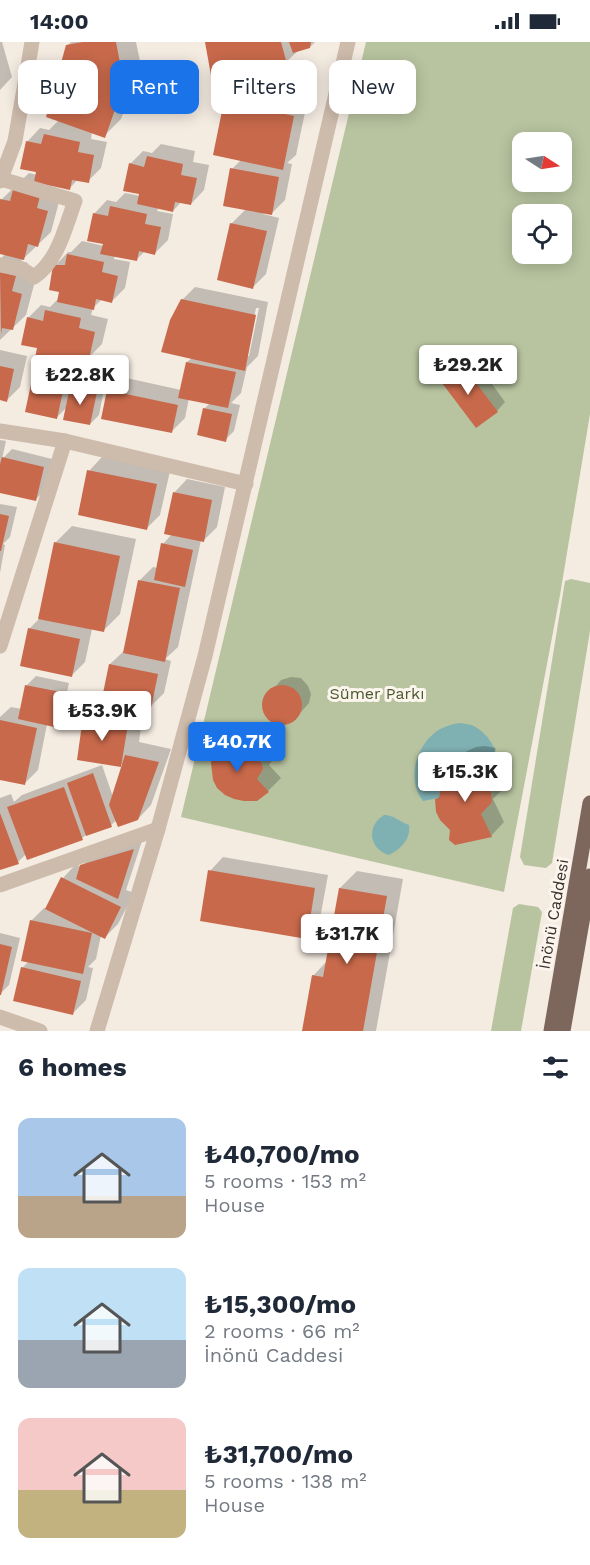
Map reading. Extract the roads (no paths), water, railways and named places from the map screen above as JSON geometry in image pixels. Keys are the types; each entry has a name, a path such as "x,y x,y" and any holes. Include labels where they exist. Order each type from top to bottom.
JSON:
{"main road":[{"name":"İnönü Caddesi","path":"551,1031 590,803"},
{"name":"İnönü Caddesi","path":"563,1031 590,876"}],"street":[{"path":"0,265 22,269 34,277 43,271 53,259 75,201 0,180 15,141 32,42"},
{"path":"97,1031 158,829 205,656 348,42"},
{"path":"0,431 65,441 246,484"},
{"path":"0,646 65,441"},
{"path":"0,885 158,829"},
{"path":"0,1017 40,1031"}],"water":[{"path":"460,723 469,724 482,731 493,746 498,763 496,781 491,789 490,784 478,776 483,761 460,760 452,763 455,770 444,782 439,798 423,801 415,783 414,773 419,754 430,737 437,731"},
{"path":"384,815 409,825 404,843 389,855 377,848 372,837 374,825"}],"park label":[{"name":"Sümer Parkı","path":"377,693"}]}
